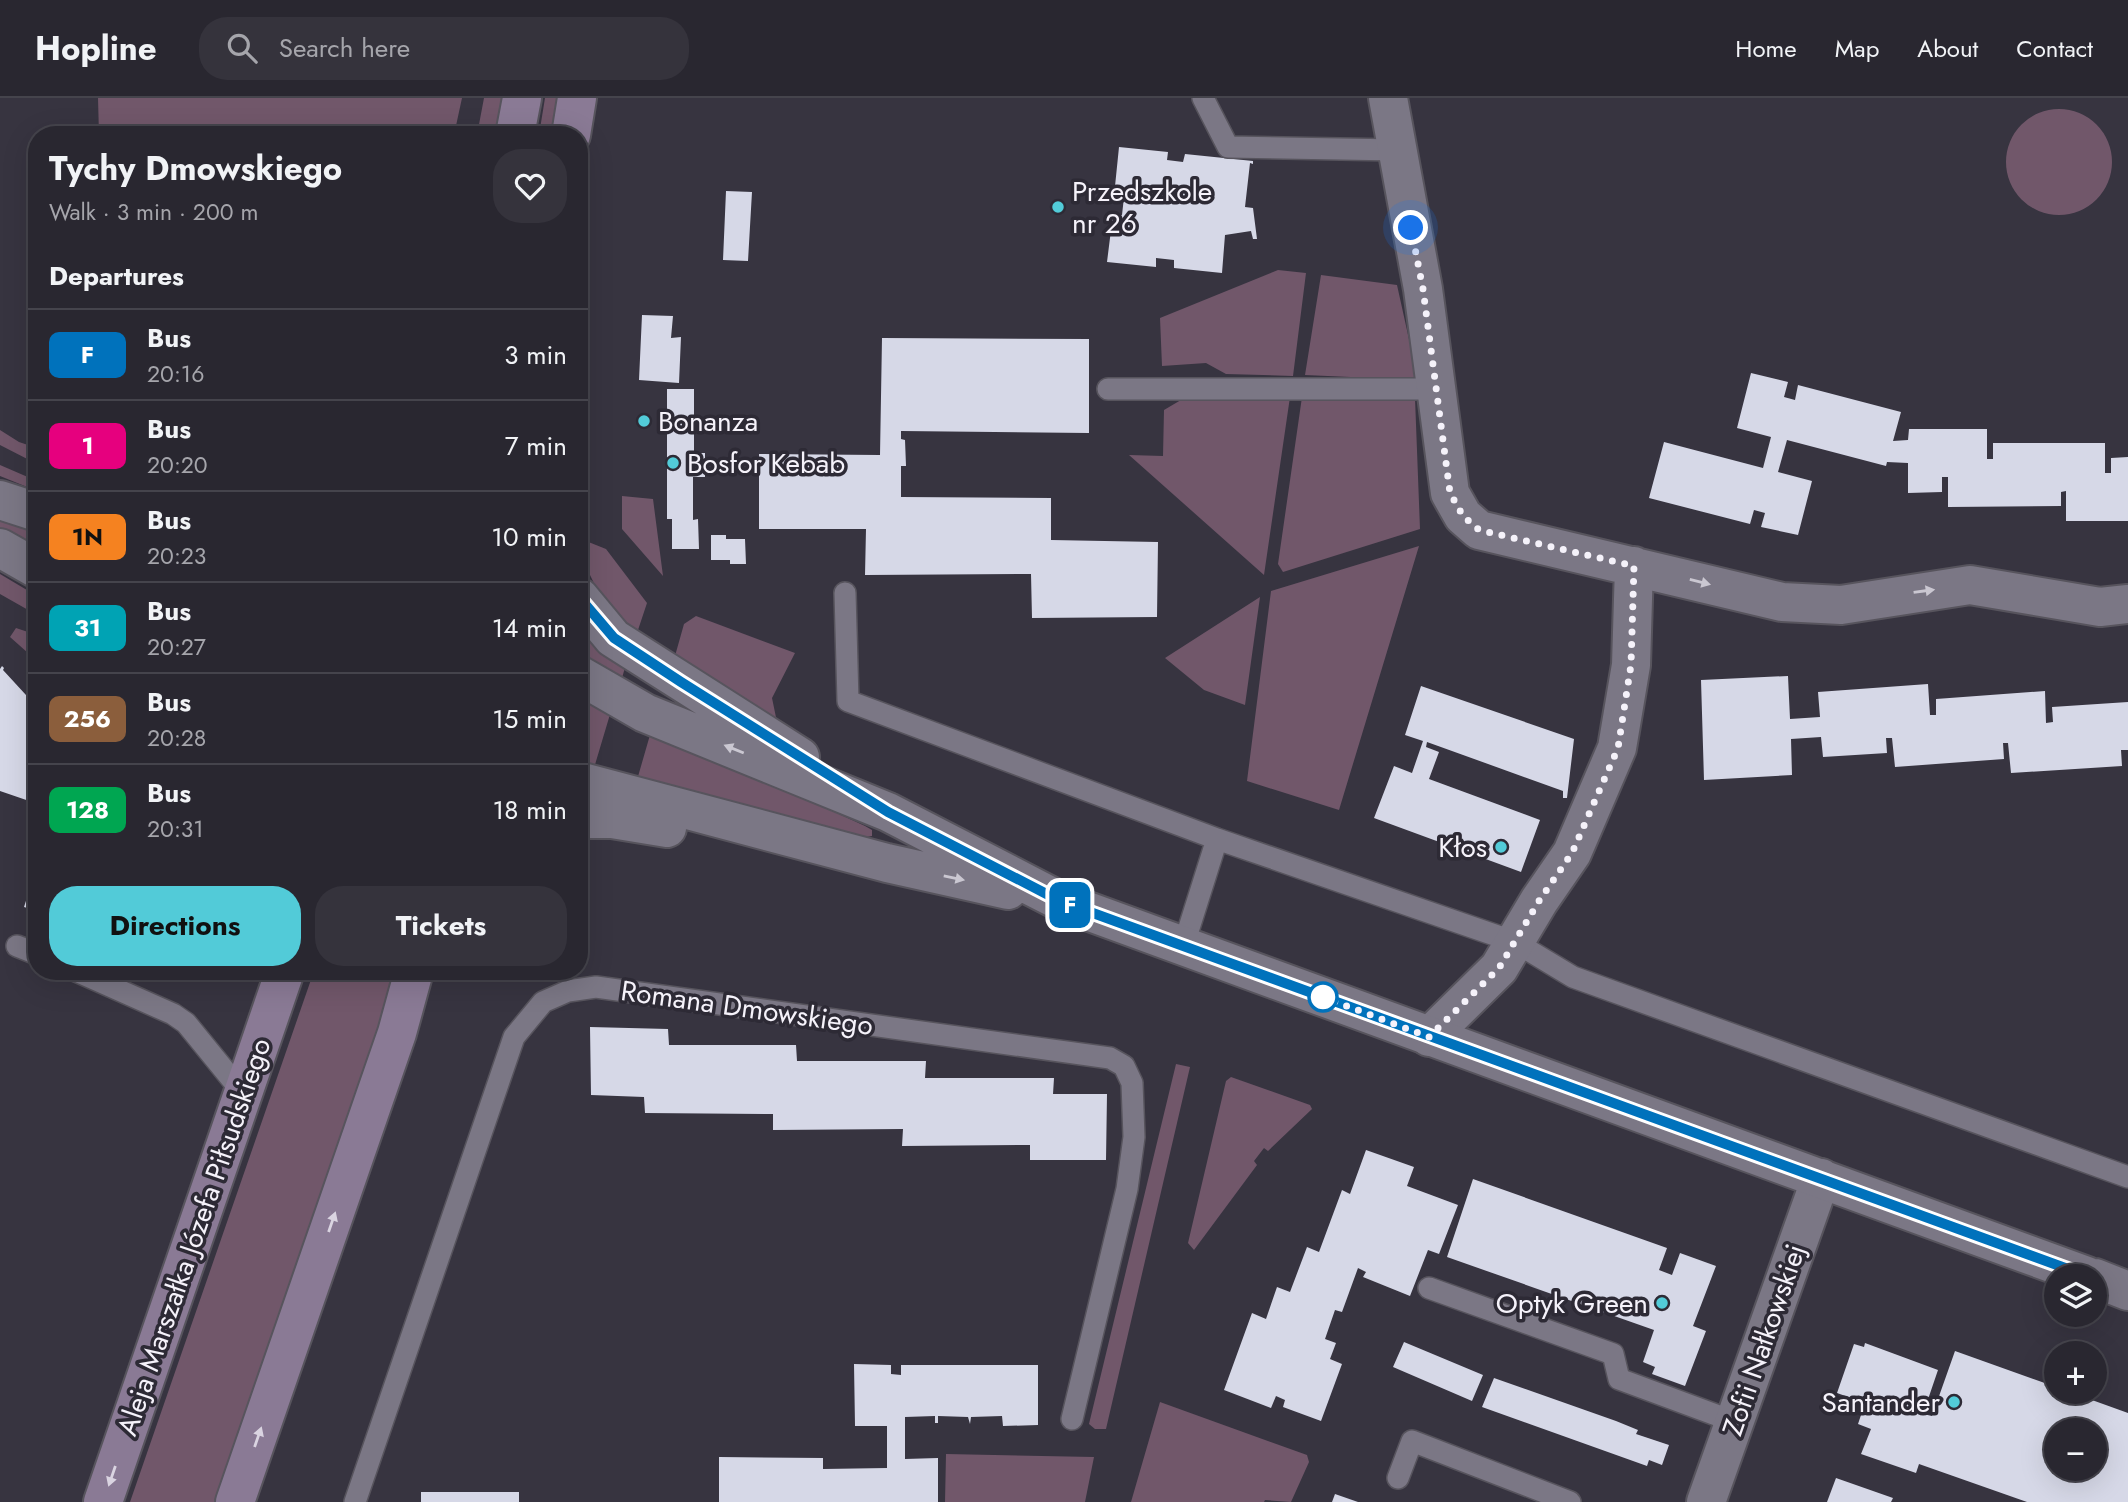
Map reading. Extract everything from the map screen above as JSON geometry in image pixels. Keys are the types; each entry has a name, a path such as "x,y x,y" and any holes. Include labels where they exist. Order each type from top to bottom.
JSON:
{"main road":[{"path":"517,126 522,98"},
{"path":"572,126 577,98"},
{"name":"Aleja Marszałka Józefa Piłsudskiego","path":"103,1502 282,980"},
{"path":"235,1502 397,1033 412,980"}],"street":[{"path":"1388,98 1421,279 1450,493 1463,516 1479,530 1782,602 1841,605 1970,585 2100,607 2128,604"},
{"path":"0,500 28,509"},
{"path":"0,548 28,564"},
{"path":"1429,1037 1499,968 1539,901 1572,853 1618,748 1631,665 1634,566"},
{"path":"588,608 614,638 888,812 1060,901 2054,1264"},
{"path":"588,680 645,713 888,812"},
{"path":"588,783 887,863 1060,901"},
{"path":"588,819 612,819 887,863"},
{"path":"397,1033 424,980"},
{"name":"Zofii Nałkowskiej","path":"1706,1502 1821,1178"},
{"path":"2107,1283 2128,1291"}],"lane":[{"path":"1203,98 1228,147 1397,150"},
{"path":"1108,389 1435,389"},
{"path":"845,593 848,701 1217,838 1516,942 1573,977 2128,1177"},
{"path":"1183,947 1217,838"},
{"path":"97,980 173,1013 186,1023 243,1093"},
{"name":"Romana Dmowskiego","path":"355,1502 514,1037 543,1002 568,991 596,987 1110,1058 1124,1066 1132,1083 1135,1137 1126,1189 1072,1419"},
{"path":"1429,1288 1613,1354 1619,1379 1735,1422"},
{"path":"1398,1478 1412,1441 1570,1502"}],"shaded area":[{"path":"98,98 462,98 456,126 99,126"},
{"path":"484,98 504,98 499,126 479,126"},
{"path":"545,98 558,98 553,126 540,126"},
{"path":"2059,109 2079,113 2097,124 2108,142 2112,162 2108,182 2097,200 2079,211 2059,215 2039,211 2021,200 2010,182 2006,162 2010,142 2021,124 2039,113"},
{"path":"1278,270 1306,273 1293,376 1226,374 1206,363 1162,366 1160,318"},
{"path":"1321,275 1397,285 1418,380 1305,375"},
{"path":"1186,397 1290,397 1264,575 1129,455 1163,456 1164,410"},
{"path":"1302,397 1415,398 1420,529 1283,572 1278,564"},
{"path":"0,430 28,445 28,459 0,445"},
{"path":"0,465 28,477 28,487 0,476"},
{"path":"622,496 653,499 663,576 622,529"},
{"path":"0,513 28,524 28,544 0,528"},
{"path":"588,542 606,549 647,603 635,639 605,606 590,575"},
{"path":"1419,546 1339,810 1247,781 1271,591"},
{"path":"0,574 28,591 28,610 0,594"},
{"path":"1260,597 1245,705 1204,690 1165,658"},
{"path":"696,616 795,653 772,698 778,727 673,663 684,624"},
{"path":"16,628 28,632 28,653 10,637"},
{"path":"588,629 626,664 620,685 588,664"},
{"path":"588,698 611,711 594,768 588,767"},
{"path":"652,728 865,826 872,830 872,836 866,837 637,780"},
{"path":"311,980 397,980 219,1502 130,1502"},
{"path":"1176,1064 1190,1067 1106,1429 1095,1429 1089,1424"},
{"path":"1231,1077 1310,1105 1312,1109 1268,1151 1264,1148 1254,1161 1257,1165 1194,1250 1188,1243 1226,1081"},
{"path":"1160,1402 1307,1455 1309,1462 1291,1502 1131,1502"},
{"path":"946,1454 1094,1457 1085,1502 945,1502"}],"building":[{"path":"1119,147 1168,152 1167,160 1183,162 1185,154 1253,161 1253,164 1250,163 1245,207 1253,208 1257,239 1253,239 1251,231 1225,235 1222,273 1174,268 1174,260 1156,258 1156,267 1107,262 1113,214 1122,215 1124,197 1114,196"},
{"path":"726,191 752,192 748,261 723,260"},
{"path":"642,315 673,316 671,338 681,337 679,383 639,380"},
{"path":"882,338 1089,339 1089,433 901,431 901,439 905,440 906,466 901,466 901,497 1051,498 1051,540 1158,542 1157,617 1032,618 1031,574 865,575 866,529 759,529 759,454 880,455"},
{"path":"1751,373 1788,382 1784,397 1795,400 1798,385 1901,412 1893,441 1908,440 1909,429 1987,429 1987,459 1993,459 1993,443 2105,443 2105,473 2111,473 2111,458 2128,457 2128,521 2066,521 2066,491 2061,492 2061,506 1948,507 1948,477 1942,477 1942,492 1908,493 1908,463 1887,462 1886,466 1787,440 1778,472 1812,481 1798,535 1761,527 1765,513 1754,510 1750,524 1649,498 1664,442 1763,468 1771,437 1737,428"},
{"path":"667,389 694,389 694,453 705,453 705,477 693,477 693,520 698,519 699,549 672,549 672,519 667,519"},
{"path":"711,535 726,535 726,539 745,539 746,564 730,564 730,560 711,560"},
{"path":"2,666 28,697 28,801 0,791"},
{"path":"1788,676 1790,719 1820,717 1818,692 1928,684 1930,715 1936,715 1936,699 2045,691 2046,723 2053,722 2052,707 2128,702 2128,750 2121,750 2122,766 2011,773 2008,743 2003,743 2004,759 1895,767 1892,738 1886,738 1887,753 1823,757 1821,737 1791,739 1792,775 1704,780 1701,680"},
{"path":"1421,686 1574,739 1567,798 1563,798 1563,791 1427,742 1426,747 1439,752 1429,779 1540,820 1521,872 1374,818 1394,766 1412,773 1423,741 1405,735"},
{"path":"590,1027 668,1029 669,1045 796,1045 797,1061 926,1061 925,1078 1054,1078 1053,1094 1107,1094 1106,1160 1030,1160 1030,1145 902,1146 903,1129 773,1130 773,1114 645,1113 644,1097 591,1095"},
{"path":"1366,1150 1414,1167 1407,1186 1458,1205 1439,1254 1428,1250 1410,1296 1363,1277 1366,1272 1358,1268 1342,1312 1335,1310 1325,1339 1336,1343 1330,1359 1342,1364 1321,1421 1283,1407 1285,1400 1276,1396 1271,1408 1224,1390 1252,1313 1266,1319 1277,1287 1290,1292 1307,1247 1319,1252 1342,1190 1350,1194"},
{"path":"1473,1179 1667,1248 1659,1270 1672,1275 1680,1253 1716,1266 1693,1326 1706,1331 1685,1386 1652,1374 1655,1367 1643,1362 1654,1330 1447,1257"},
{"path":"1404,1342 1483,1375 1472,1401 1393,1367"},
{"path":"1865,1343 1938,1370 1923,1414 1932,1416 1955,1351 2044,1383 2044,1404 2103,1404 2128,1413 2128,1502 2027,1502 1919,1464 1916,1473 1861,1454 1871,1429 1858,1424 1865,1403 1837,1393 1854,1344 1864,1347"},
{"path":"854,1364 891,1365 891,1374 901,1375 901,1365 1038,1365 1038,1425 1003,1426 1002,1416 971,1417 970,1424 968,1417 938,1416 938,1423 935,1423 935,1416 905,1417 905,1459 938,1458 938,1502 719,1502 719,1457 823,1458 823,1469 887,1468 887,1426 855,1426"},
{"path":"1494,1378 1616,1421 1638,1430 1636,1434 1669,1445 1662,1465 1649,1460 1647,1466 1482,1407"},
{"path":"1836,1478 1893,1498 1891,1502 1827,1502"},
{"path":"421,1492 519,1492 519,1502 421,1502"},
{"path":"1335,1494 1358,1502 1332,1502"}],"bus line":[{"name":"F","path":"588,609 614,638 639,655 888,812 1060,901 2054,1264"}],"place":[{"name":"Przedszkole nr 26","path":"1058,207"},
{"name":"Bonanza","path":"644,421"},
{"name":"Bosfor Kebab","path":"673,463"},
{"name":"Kłos","path":"1501,847"},
{"name":"Optyk Green","path":"1662,1303"},
{"name":"Santander","path":"1954,1402"}],"route":[{"path":"1323,997 1429,1037 1499,968 1539,901 1572,853 1618,748 1631,665 1634,566 1479,530 1463,516 1450,493 1423,289 1411,228"}]}
